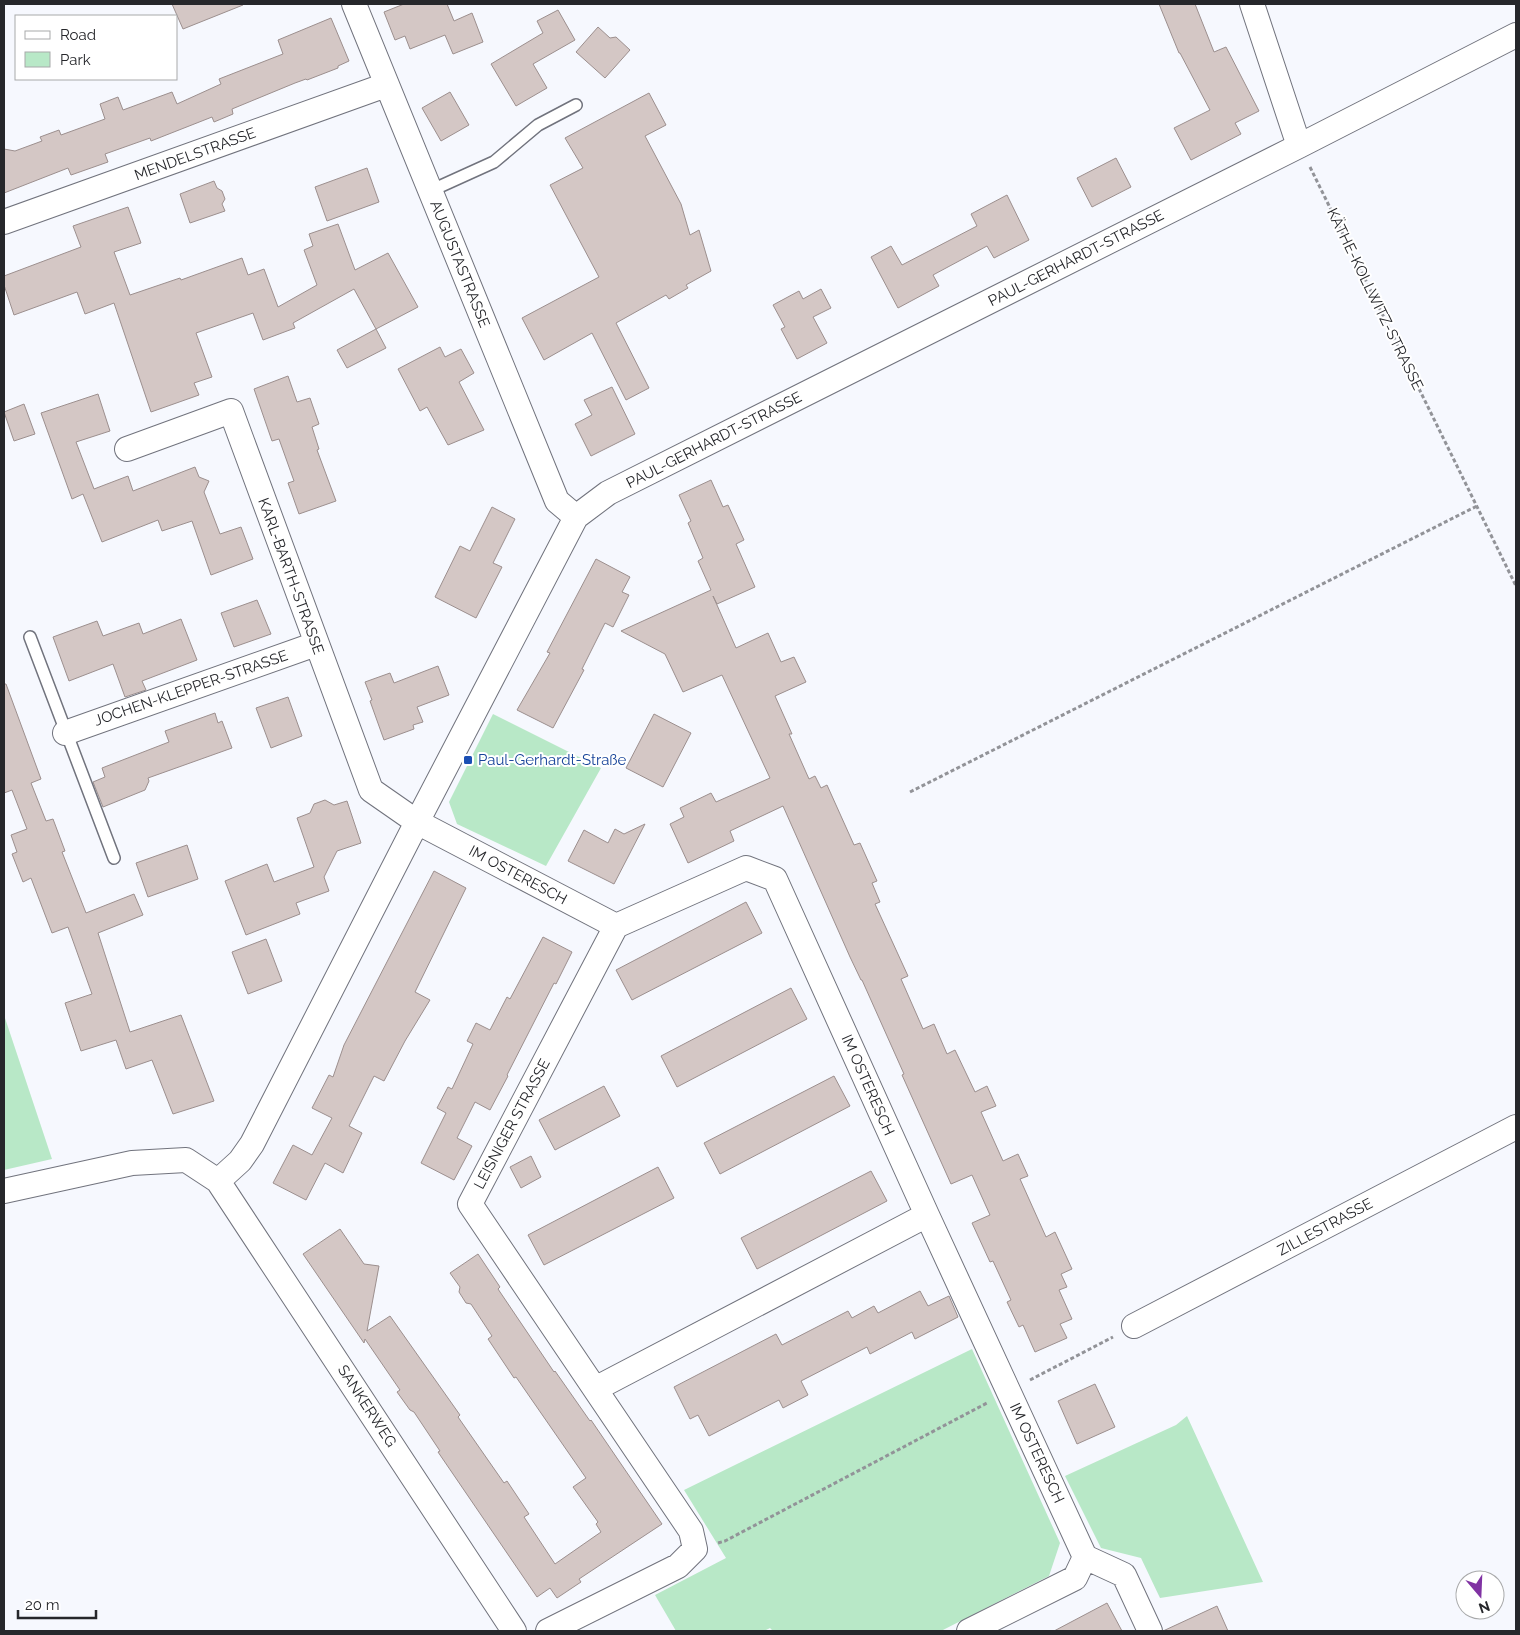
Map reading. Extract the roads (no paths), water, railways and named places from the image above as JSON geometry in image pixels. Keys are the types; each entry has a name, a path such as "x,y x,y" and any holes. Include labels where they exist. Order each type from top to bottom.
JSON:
{"street":[{"name":"AUGUSTASTRASSE","path":"354,4 558,501 576,517"},
{"path":"1252,4 1299,146"},
{"name":"PAUL-GERHARDT-STRASSE","path":"218,1181 240,1161 252,1144 576,517 608,493 1516,35"},
{"name":"MENDELSTRASSE","path":"4,222 386,85"},
{"name":"KARL-BARTH-STRASSE","path":"127,448 231,411 370,790 417,822"},
{"name":"JOCHEN-KLEPPER-STRASSE","path":"65,733 316,644"},
{"name":"IM OSTERESCH","path":"417,822 616,926 746,868 775,879 927,1215 1085,1556"},
{"name":"LEISNIGER STRASSE","path":"548,1631 678,1566 695,1550 691,1531 470,1204 616,926"},
{"name":"ZILLESTRASSE","path":"1134,1326 1516,1127"},
{"path":"4,1191 132,1163 186,1160 218,1181"},
{"name":"SANKERWEG","path":"218,1181 514,1631"},
{"path":"595,1389 927,1215"},
{"path":"969,1631 1075,1578 1085,1556 1124,1575 1150,1631"}],"lane":[{"path":"430,191 494,162 538,124 576,105"},
{"path":"30,637 114,858"}],"place":[{"name":"Paul-Gerhardt-Straße","path":"468,760"}]}
